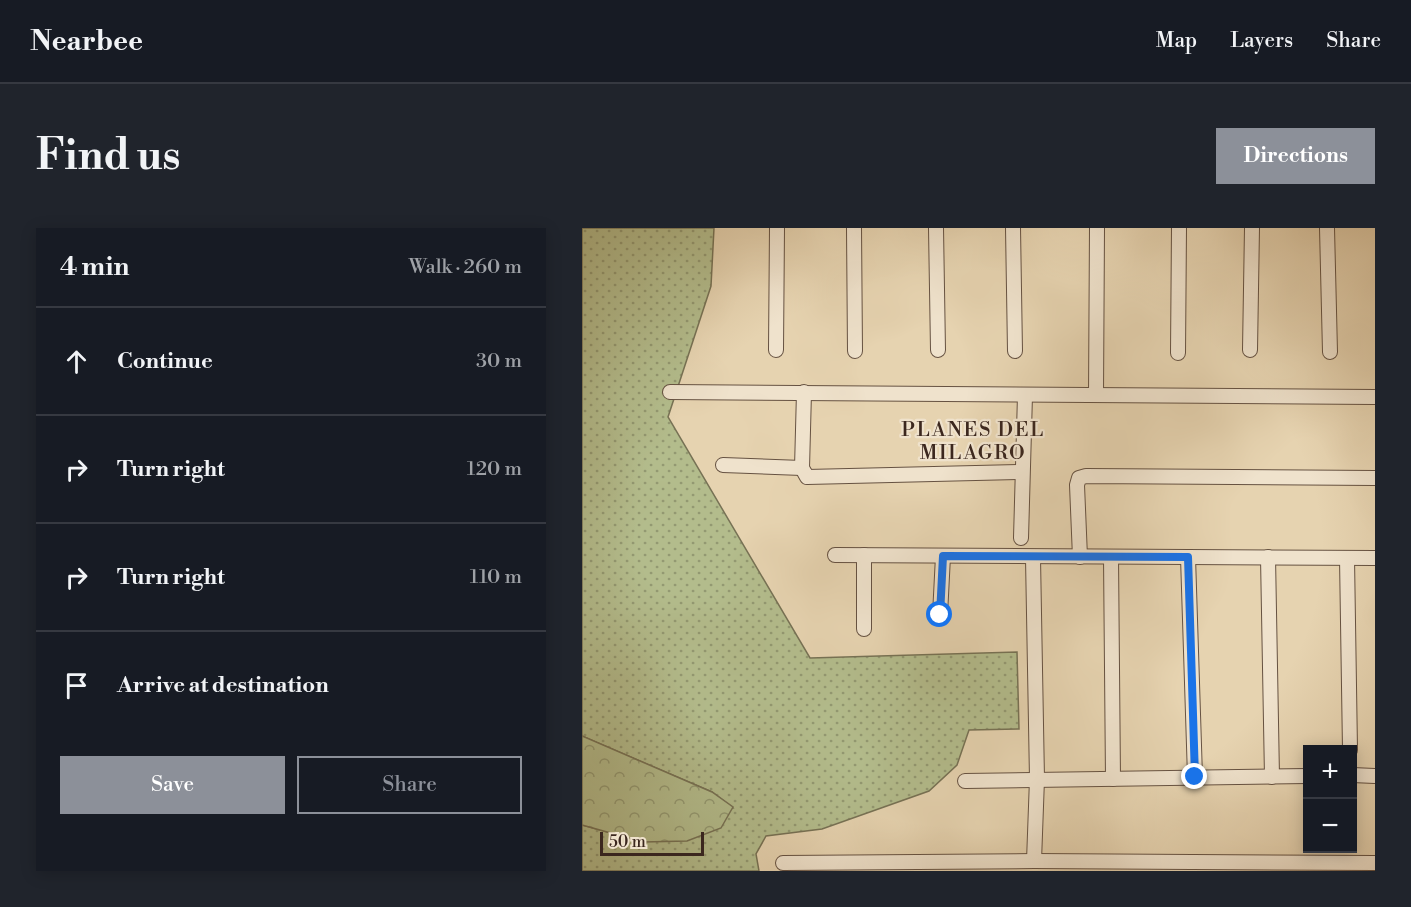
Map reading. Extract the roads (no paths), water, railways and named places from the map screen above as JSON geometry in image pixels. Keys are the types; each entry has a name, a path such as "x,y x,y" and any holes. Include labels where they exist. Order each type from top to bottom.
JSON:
{"street":[{"path":"776,350 777,228"},
{"path":"854,228 855,351"},
{"path":"936,228 938,350"},
{"path":"1013,228 1015,351"},
{"path":"1096,228 1096,395"},
{"path":"1178,353 1179,228"},
{"path":"1250,351 1252,228"},
{"path":"1327,228 1330,352"},
{"path":"670,392 1375,397"},
{"path":"804,392 802,468 807,477 1022,472"},
{"path":"1021,538 1025,395"},
{"path":"723,465 802,468"},
{"path":"1080,557 1077,485 1079,478 1086,476 1375,478"},
{"path":"835,555 1033,558 1375,558"},
{"path":"864,555 864,629"},
{"path":"940,615 943,556"},
{"path":"1111,557 1113,778"},
{"path":"1188,557 1195,777"},
{"path":"1268,557 1272,777"},
{"path":"1033,558 1037,779 1034,861"},
{"path":"1347,558 1350,745"},
{"path":"1357,775 1375,776"},
{"path":"965,781 1303,776"},
{"path":"783,863 1375,862"}],"district":[{"name":"PLANES DEL MILAGRO","path":"973,440"}]}
